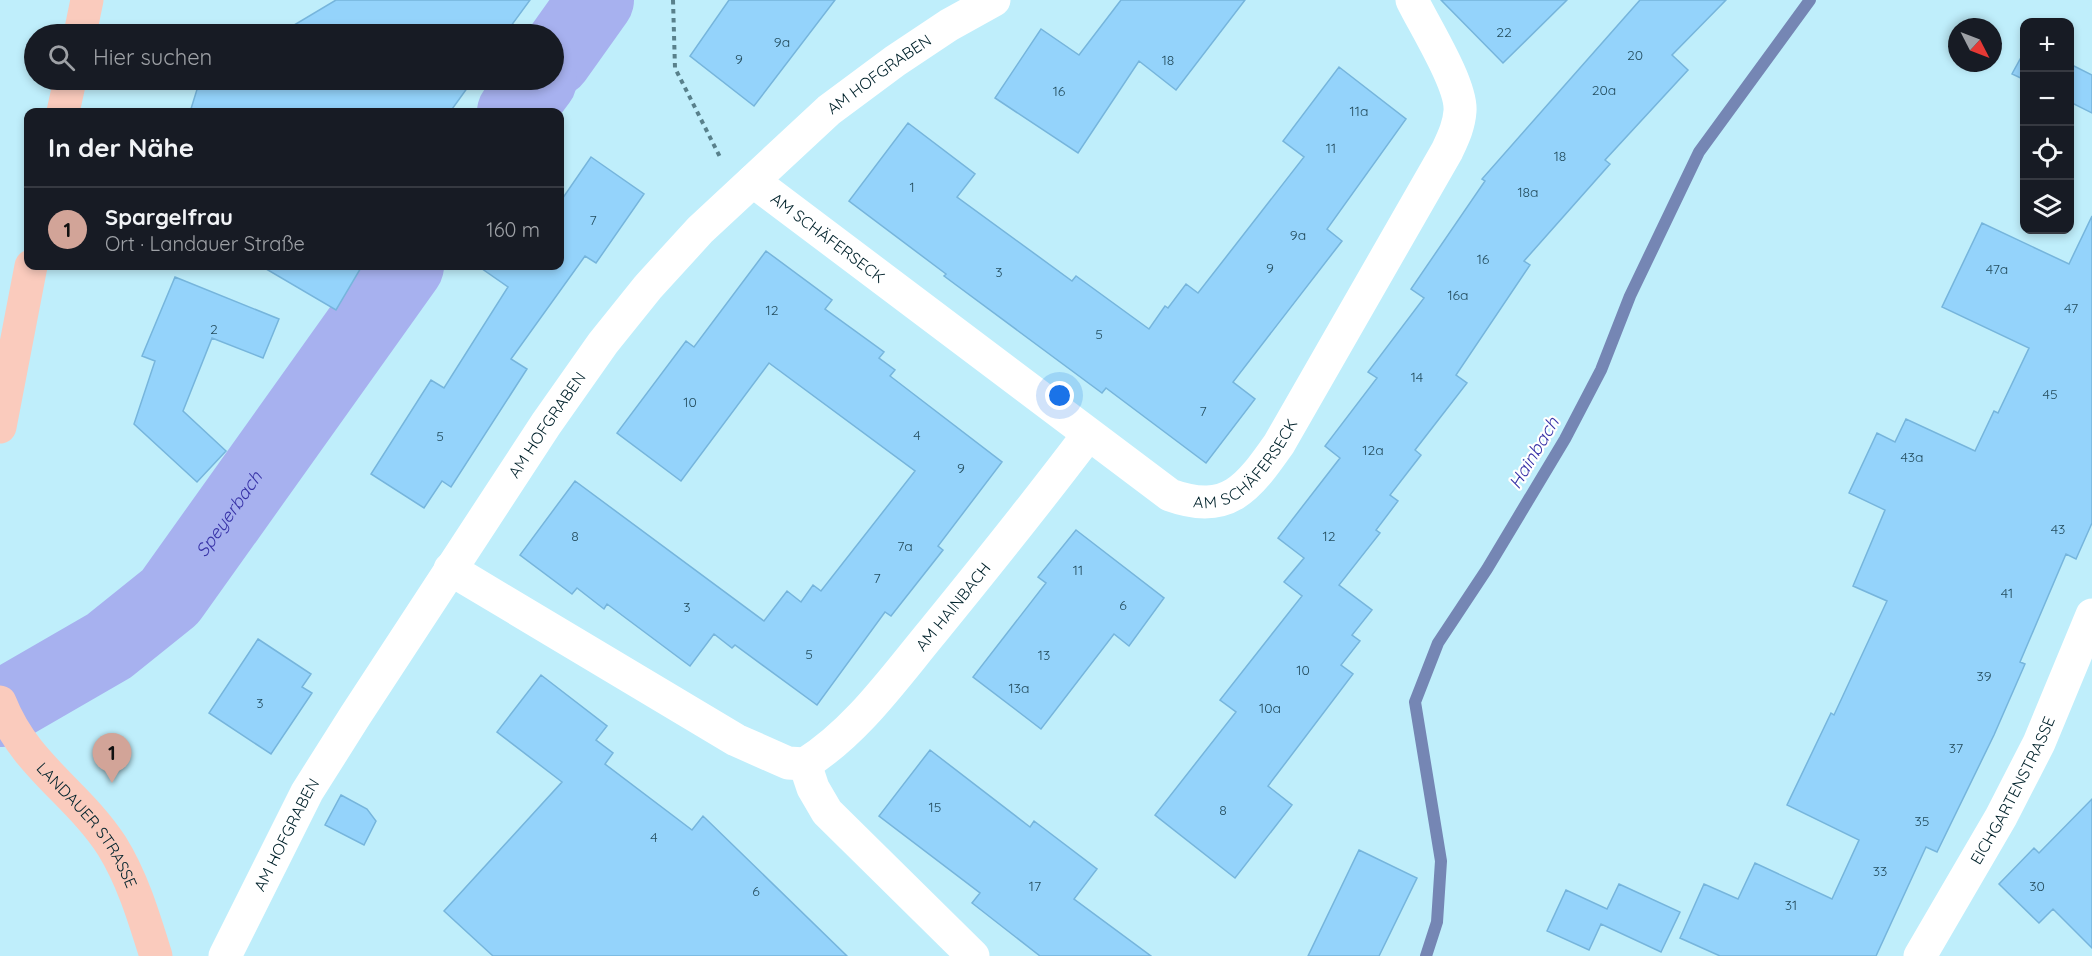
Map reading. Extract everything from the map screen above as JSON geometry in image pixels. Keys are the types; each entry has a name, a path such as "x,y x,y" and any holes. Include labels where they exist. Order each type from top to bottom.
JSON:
{"main road":[{"path":"82,24 87,0"},
{"path":"64,108 68,90"},
{"path":"0,427 30,270"},
{"name":"LANDAUER STRASSE","path":"0,702 26,750 83,809 111,845 130,879 156,956"}],"street":[{"name":"AM HOFGRABEN","path":"225,956 308,792 450,569 546,424 603,343 648,287 693,238 829,110 895,61 949,25 994,0"},
{"name":"AM SCHÄFERSECK","path":"753,181 1170,495 1192,504 1220,502 1242,490 1258,474 1280,444 1447,151 1456,130 1460,109 1456,87 1412,0"},
{"name":"AM HAINBACH","path":"805,764 844,735 876,700 1027,516 1088,435"},
{"path":"450,569 736,740 788,763 805,764 813,788 827,812 973,956"},
{"name":"EICHGARTENSTRASSE","path":"1920,956 2007,806 2038,743 2092,615"}],"path":[{"path":"673,0 675,68 723,164 753,181"}],"building":[{"path":"336,0 530,0 512,24 296,24"},
{"path":"729,0 835,0 754,106 690,56"},
{"path":"1121,0 1245,0 1176,90 1139,61 1078,153 995,98 1041,29 1079,55"},
{"path":"1441,0 1567,0 1503,63"},
{"path":"1640,0 1726,0 1672,55 1688,70 1605,160 1610,164 1524,261 1530,265 1456,375 1467,383 1415,450 1421,455 1390,495 1398,501 1376,530 1380,533 1339,585 1372,610 1352,635 1360,641 1341,665 1353,674 1268,786 1292,805 1235,878 1155,815 1236,712 1220,700 1302,596 1284,582 1304,558 1278,538 1340,458 1325,446 1377,378 1368,372 1424,298 1411,289 1485,181 1482,179"},
{"path":"2020,59 2020,78 2012,74"},
{"path":"2074,66 2092,75 2092,113 2074,104"},
{"path":"1339,67 1406,119 1327,229 1342,241 1233,382 1255,399 1206,463 1106,388 1102,393 944,276 946,274 849,201 908,123 975,174 957,197 1072,281 1076,276 1149,329 1165,306 1168,308 1186,284 1198,293 1304,157 1283,141"},
{"path":"197,90 466,90 453,108 191,108"},
{"path":"591,157 644,194 596,263 585,256 511,359 527,369 451,487 442,481 424,508 371,474 431,380 444,388 508,287 484,270 564,270 564,196"},
{"path":"2092,216 2092,523 2076,559 2066,554 2020,662 2025,664 1994,735 1937,852 1926,847 1876,956 1720,956 1680,938 1704,884 1738,899 1755,863 1832,899 1859,840 1787,805 1831,713 1834,715 1887,601 1853,586 1885,510 1849,493 1877,433 1895,442 1906,419 1975,451 1994,411 1998,413 2029,348 1942,307 1982,223 2069,264"},
{"path":"766,251 832,300 825,309 884,352 879,358 895,370 890,376 1002,462 938,546 943,550 891,616 885,612 817,705 735,645 732,648 714,634 690,666 607,604 604,609 577,588 572,594 520,555 575,481 764,621 787,591 801,602 813,585 821,591 915,471 769,363 681,481 617,433 686,341 694,347"},
{"path":"268,270 360,270 336,310"},
{"path":"175,277 279,319 263,358 212,338 183,411 226,451 197,482 134,424 155,361 142,356"},
{"path":"1076,530 1164,598 1129,646 1114,634 1041,729 973,677 1046,583 1038,577"},
{"path":"258,639 311,674 302,687 312,693 271,754 209,713"},
{"path":"541,675 607,726 596,740 613,753 605,764 692,830 703,816 847,956 493,956 444,911 562,782 497,732"},
{"path":"930,750 1030,827 1034,821 1097,869 1074,899 1151,956 1040,956 972,903 980,893 879,816"},
{"path":"341,795 367,809 376,821 364,845 325,825"},
{"path":"2092,799 2092,948 2053,909 2039,923 1999,884 2034,848 2039,853"},
{"path":"1359,850 1417,878 1379,956 1308,956"},
{"path":"1619,884 1680,912 1661,952 1601,924 1589,950 1547,931 1566,890 1607,909"}],"waterway":[{"name":"Speyerbach","path":"564,45 596,0"},
{"name":"Hainbach","path":"1426,956 1437,922 1441,861 1415,702 1438,643 1487,569 1565,439 1601,370 1630,296 1699,152 1810,0"},
{"name":"Speyerbach","path":"518,108 532,90"},
{"name":"Speyerbach","path":"0,709 109,646 170,597 403,270"}],"place":[{"name":"Spargelfrau","path":"112,783"}]}
